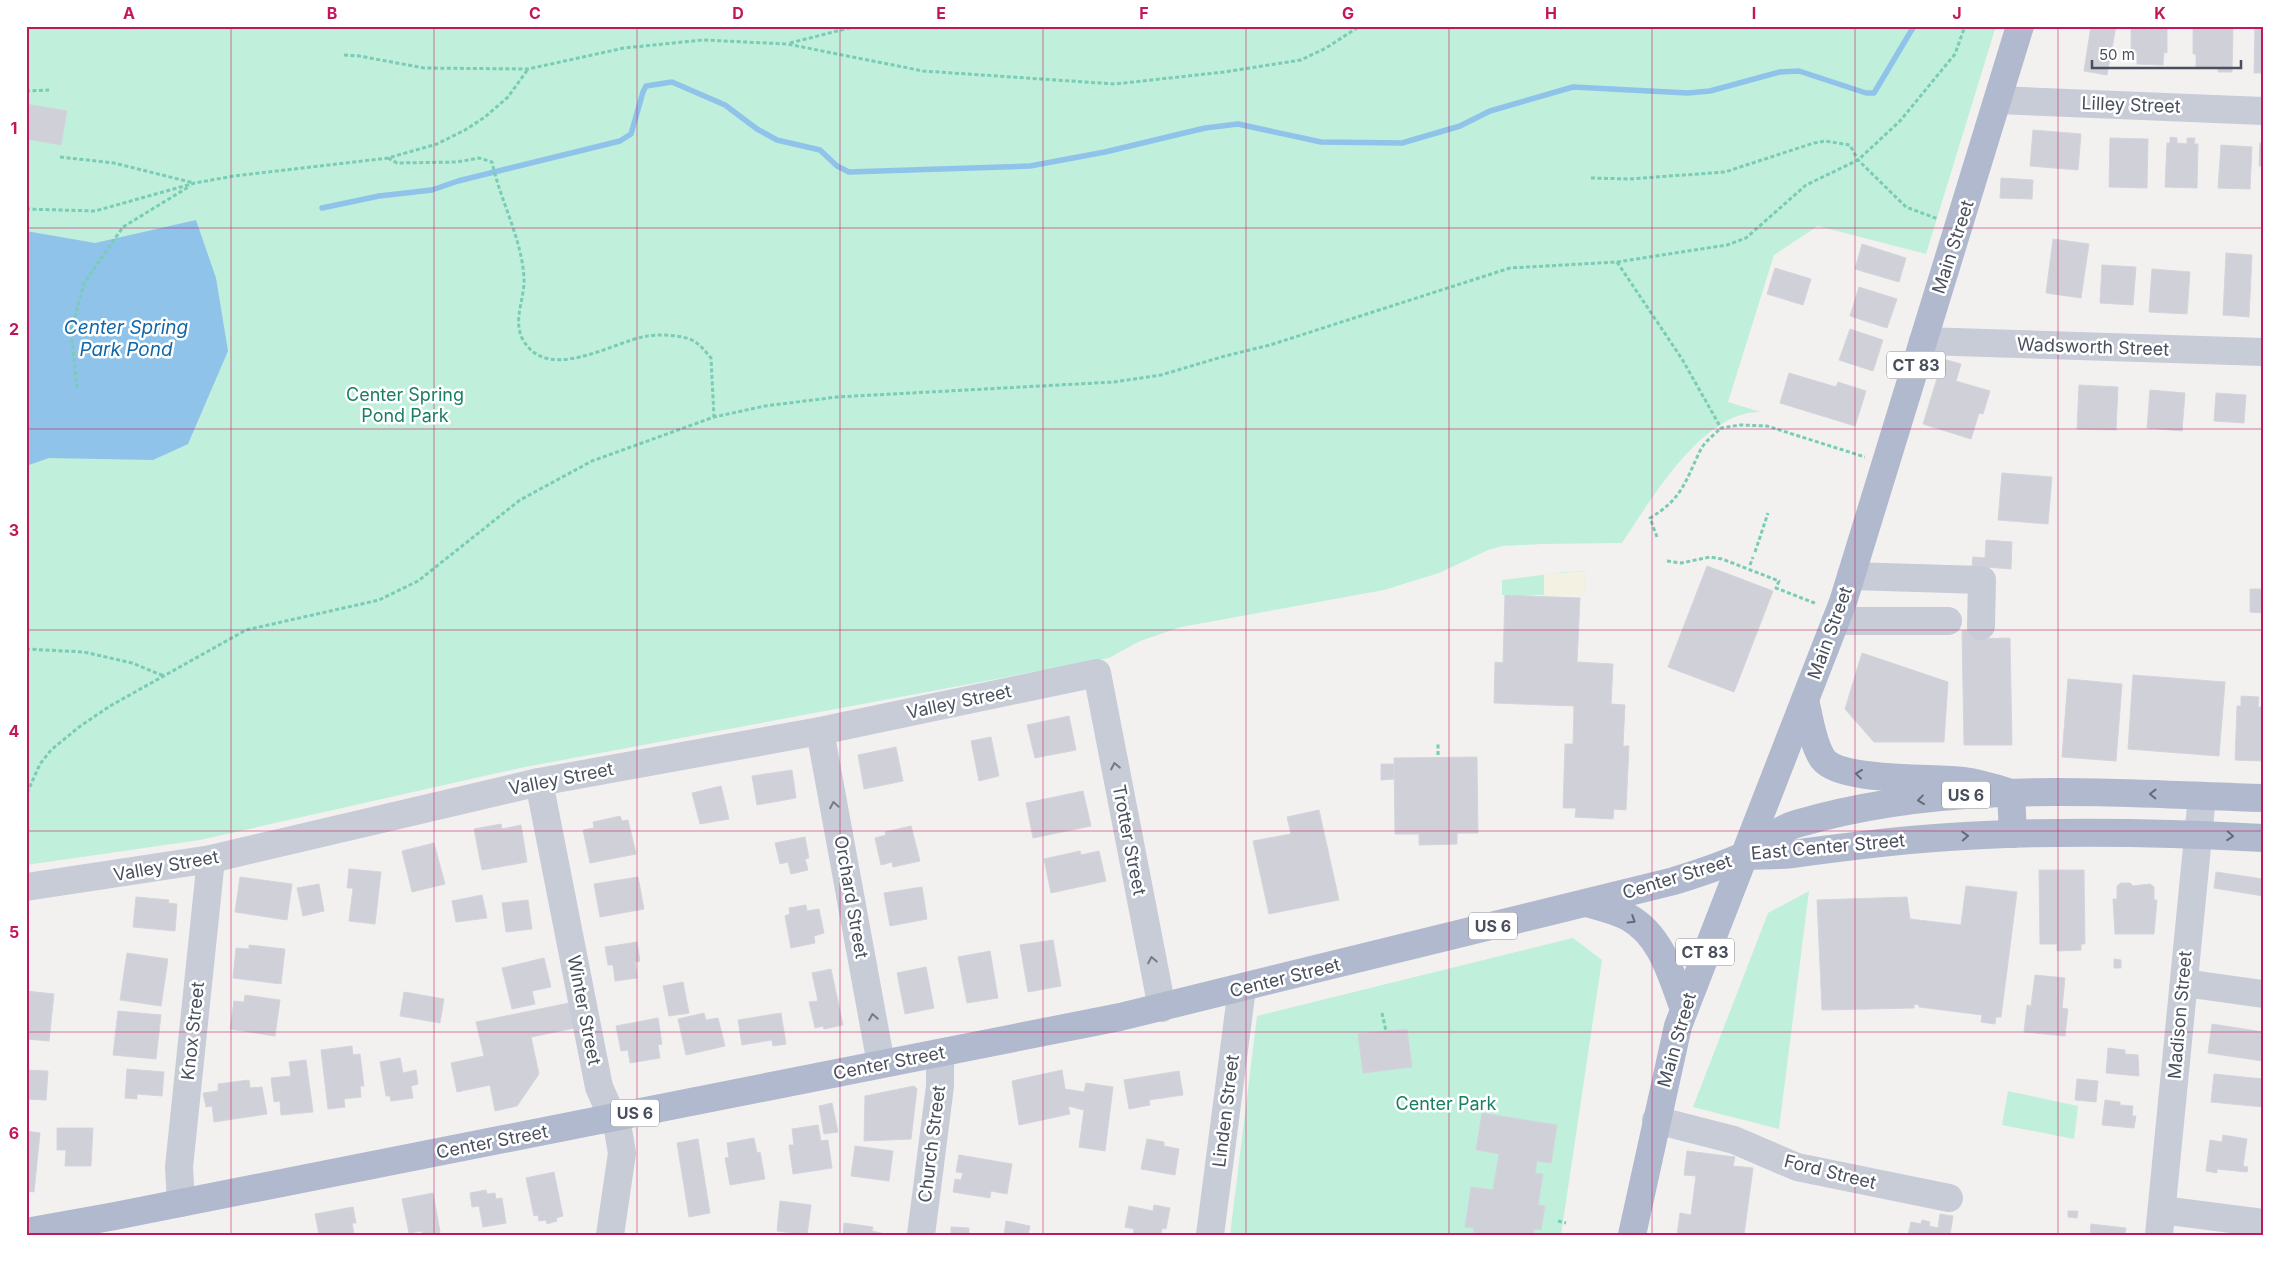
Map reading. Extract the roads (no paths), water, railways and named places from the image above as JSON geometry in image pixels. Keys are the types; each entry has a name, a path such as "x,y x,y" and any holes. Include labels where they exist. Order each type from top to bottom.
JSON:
{"main road":[{"name":"Main Street","path":"1632,1235 1656,1120 1684,1009 1805,701 1828,613 1851,576 2020,26"},
{"path":"1805,701 1818,750 1825,761 1838,770 1859,774 1965,781 2011,793 2012,834"},
{"name":"East Center Street","path":"1743,856 1785,828 1830,815 1917,800 2011,793 2263,798"},
{"name":"East Center Street","path":"1743,856 1791,854 1928,838 2012,834 2133,832 2263,838"},
{"name":"Center Street","path":"26,1232 181,1203 1162,1008 1674,881 1743,856"},
{"path":"1587,903 1624,916 1648,933 1662,952 1684,1009"}],"street":[{"name":"Lilley Street","path":"1998,100 2263,111"},
{"name":"Wadsworth Street","path":"1924,341 2263,352"},
{"path":"1851,576 1982,580 1981,626"},
{"path":"1828,613 1948,621"},
{"name":"Valley Street","path":"26,887 211,859 539,782 820,730 1097,673"},
{"name":"Trotter Street","path":"1097,673 1162,1008"},
{"name":"Orchard Street","path":"820,730 881,1064"},
{"name":"Winter Street","path":"539,782 599,1087 618,1130 622,1152 610,1235"},
{"name":"Madison Street","path":"2160,1223 2202,796"},
{"name":"Knox Street","path":"181,1203 179,1166 211,859"},
{"path":"2184,983 2263,994"},
{"name":"Linden Street","path":"1210,1235 1242,988"},
{"name":"Church Street","path":"921,1235 940,1086 940,1053"},
{"name":"Ford Street","path":"1656,1120 1734,1140 1797,1167 1950,1198"},
{"path":"2160,1223 2263,1223"}],"water":[{"name":"Center Spring Park Pond","path":"196,220 216,278 228,351 188,444 153,460 49,458 26,466 26,231 95,243"}],"waterway":[{"path":"322,208 379,196 432,190 458,181 620,141 631,134 646,86 672,82 725,105 757,129 777,140 820,150 837,166 849,172 1030,166 1105,152 1205,128 1238,124 1321,142 1402,143 1460,126 1490,111 1573,87 1688,93 1710,91 1780,72 1799,71 1866,93 1874,93 1914,26"}],"park label":[{"name":"Center Spring Pond Park","path":"405,405"},
{"name":"Center Park","path":"1446,1104"}]}
